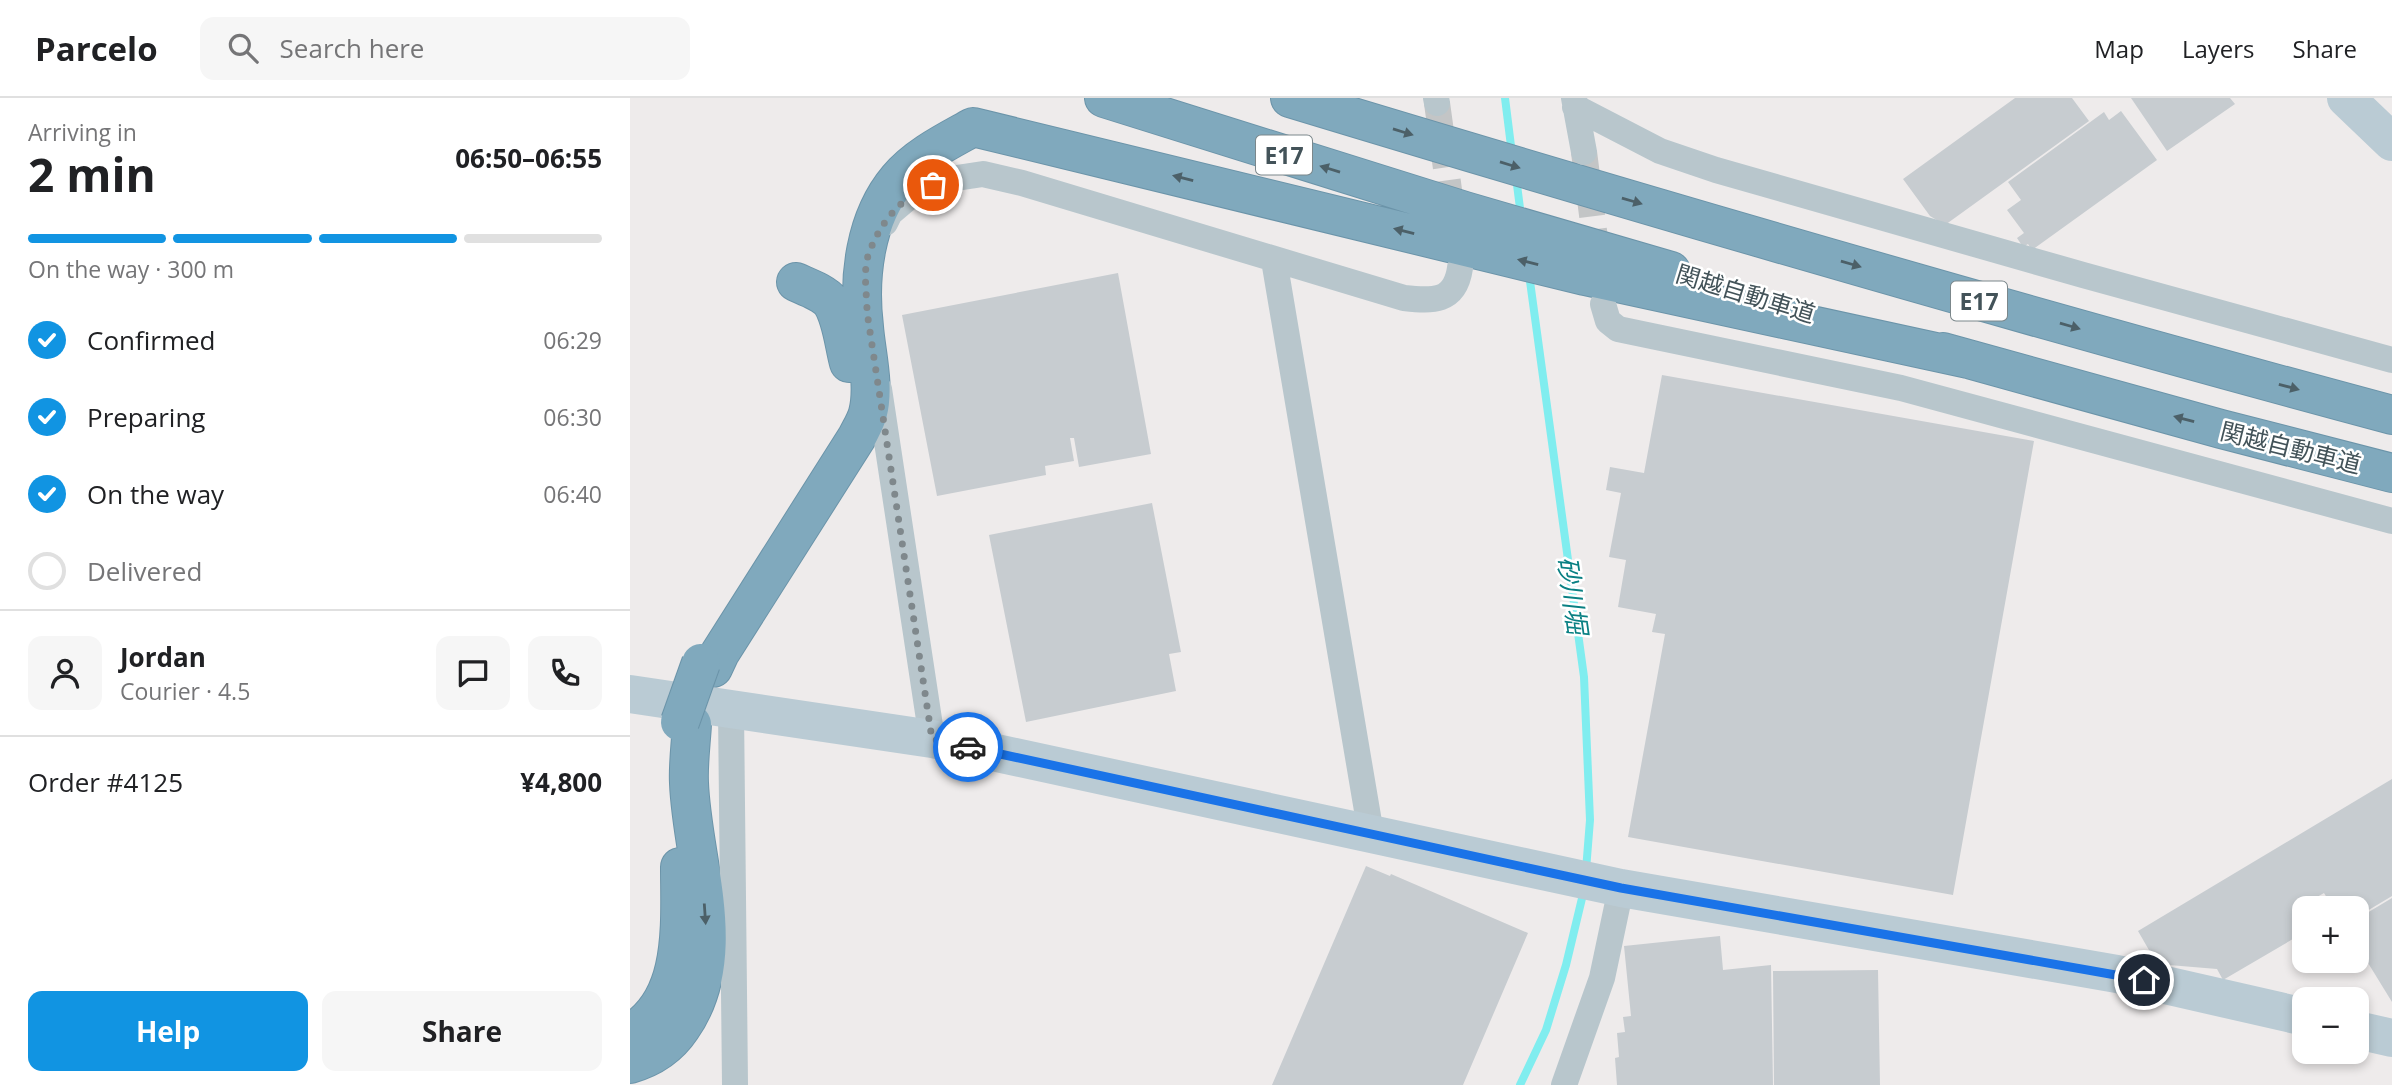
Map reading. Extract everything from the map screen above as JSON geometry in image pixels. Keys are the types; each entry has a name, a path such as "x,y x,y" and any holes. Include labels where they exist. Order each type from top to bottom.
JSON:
{"highway":[{"name":"E17","path":"1104,98 1465,242"},
{"name":"E17","path":"1290,98 1453,148 1575,167 1999,307 2392,415"},
{"path":"707,666 720,653 857,437 868,412 870,388 863,321 864,263 869,238 884,199 899,177 918,161 973,127 1465,242"},
{"name":"関越自動車道","path":"1465,242 1588,274 1968,359 2221,429 2392,472"},
{"path":"630,1033 643,1026 660,1008 671,985 678,955 681,869 676,782 686,723 724,622 826,467 838,443 850,403 852,379 838,318 831,301 796,282"},
{"path":"630,1063 644,1060 671,1042 687,1020 703,971 707,941 705,908 689,783 686,723"}],"street":[{"path":"2346,98 2392,142"},
{"path":"1575,167 1575,103 1660,151 1716,170 2392,360"},
{"path":"932,739 867,312 867,258 890,213 916,191 983,173 1404,298 1430,300 1443,298 1458,280 1465,242"},
{"path":"1274,260 1371,834"},
{"path":"1588,274 1608,321 1618,329 1901,388 2392,521"},
{"path":"630,694 932,739 1616,887 2117,974 2292,1014"},
{"path":"731,710 735,1085"},
{"path":"1564,1085 1602,978 1616,887"},
{"path":"2369,1033 2392,1038"}],"building":[{"path":"2015,98 2072,98 2089,121 1945,225 1930,216 1903,179"},
{"path":"2131,98 2230,98 2235,104 2167,151"},
{"path":"2121,111 2157,160 2032,250 2028,244 2023,247 2017,238 2024,233 2007,210 2021,200 2008,182 2104,112 2109,120"},
{"path":"1118,273 1151,454 1079,467 1074,438 1070,438 1074,461 1045,466 1046,475 937,496 902,315"},
{"path":"1662,375 2034,441 1953,895 1628,837 1665,634 1652,632 1656,614 1618,607 1626,560 1609,557 1621,493 1606,490 1610,467 1644,473"},
{"path":"1152,503 1181,652 1169,654 1176,691 1026,722 989,535"},
{"path":"2392,779 2392,896 2369,910 2369,896 2326,896 2324,893 2319,896 2292,896 2292,940 2223,980 2217,969 2157,964 2138,931"},
{"path":"1366,866 1390,876 1391,874 1528,933 1463,1085 1272,1085"},
{"path":"2392,898 2392,1002 2369,965 2369,912"},
{"path":"1720,936 1723,970 1771,965 1773,1085 1617,1085 1617,1033 1625,1032 1623,1017 1631,1016 1624,946"},
{"path":"1878,970 1880,1085 1774,1085 1773,971"}],"waterway":[{"name":"砂川堀","path":"1505,98 1512,154"},
{"name":"砂川堀","path":"1516,177 1521,216"},
{"name":"砂川堀","path":"1529,274 1584,677 1590,820 1586,870"},
{"name":"砂川堀","path":"1520,1085 1546,1030 1566,965 1584,890"}],"tunnel":[{"path":"1437,103 1453,219"},
{"path":"1584,152 1598,262"}],"way so far":[{"path":"933,185 916,191 890,213 867,258 867,312 932,739 968,747"}],"route":[{"path":"968,747 1621,888 2144,980"}]}
